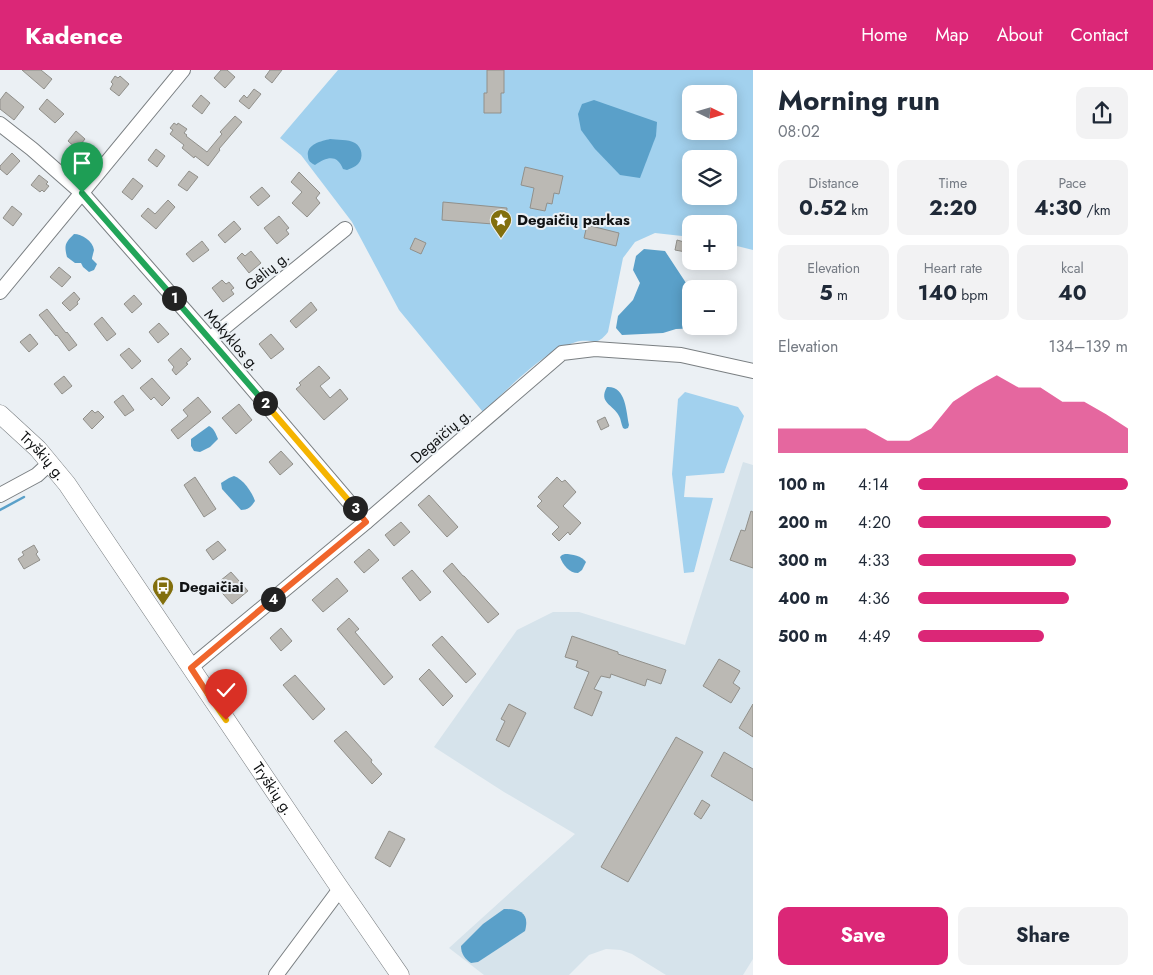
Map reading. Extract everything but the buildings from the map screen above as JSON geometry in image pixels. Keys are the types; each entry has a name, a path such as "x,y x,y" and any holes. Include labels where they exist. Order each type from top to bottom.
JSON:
{"main road":[{"name":"Tryškių g.","path":"0,414 38,450 67,484 400,975"}],"street":[{"path":"0,292 82,193 175,73"},
{"name":"Mokyklos g.","path":"0,124 82,193 366,522"},
{"name":"Gėlių g.","path":"210,339 345,229"},
{"name":"Degaičių g.","path":"191,668 366,522 562,352 594,349 681,355 753,371"},
{"path":"0,495 37,475 50,463"},
{"path":"276,975 340,889"}],"shaded area":[{"name":"Degaičių parkas","path":"338,70 753,70 753,250 737,246 737,215 682,215 682,236 655,233 635,242 623,258 608,332 604,337 598,341 580,341 555,351 527,371 483,412 399,310 352,222 301,155 280,138"},
{"path":"594,100 657,122 656,136 640,178 620,175 595,149 581,130 578,114 582,104"},
{"path":"330,139 355,143 361,150 360,162 347,170 343,169 338,161 331,158 315,165 311,163 308,158 309,149 315,144"},
{"path":"74,234 84,237 92,244 94,250 92,259 97,264 94,270 89,272 81,263 75,263 67,257 66,244"},
{"path":"644,249 665,251 684,280 682,280 682,329 663,333 622,335 616,328 618,316 633,300 640,283 633,270 636,256"},
{"path":"607,387 613,388 622,395 626,407 628,428 623,428 619,416 605,400"},
{"path":"685,392 738,407 744,416 724,473 686,476 684,497 713,498 694,572 684,573 672,474 678,399"},
{"path":"209,426 214,430 218,439 210,447 200,452 194,451 191,446 191,439"},
{"path":"743,462 753,465 753,959 743,975 666,975 632,954 621,950 606,949 589,955 569,975 484,975 449,948 575,834 504,792 434,747 517,630 553,612 579,612 685,645"},
{"path":"234,476 244,483 254,497 255,501 247,509 241,510 222,489 221,483"},
{"path":"565,554 582,558 586,562 582,570 575,573 567,568 560,557"},
{"path":"504,909 519,911 525,916 525,931 478,962 471,963 464,956 461,946 483,924"}],"waterway":[{"path":"0,510 24,497"}],"place":[{"name":"Degaičių parkas","path":"501,239"},
{"name":"Degaičiai","path":"163,606"}],"route":[{"path":"82,193 366,522 191,668 226,720"}]}
